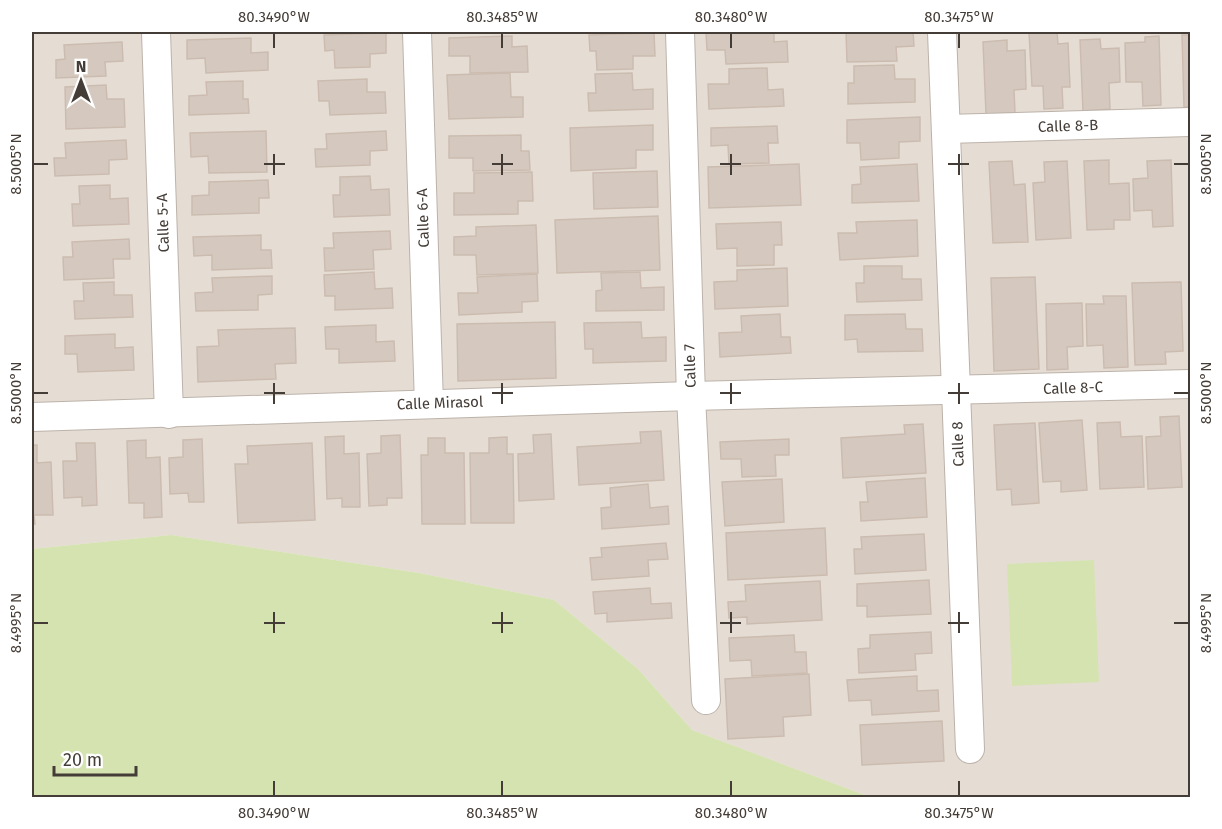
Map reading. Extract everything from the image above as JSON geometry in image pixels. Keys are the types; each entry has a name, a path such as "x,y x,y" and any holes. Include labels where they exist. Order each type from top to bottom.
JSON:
{"street":[{"name":"Calle 5-A","path":"156,32 169,414"},
{"name":"Calle 6-A","path":"417,32 429,404"},
{"name":"Calle 7","path":"680,32 691,396 706,700"},
{"name":"Calle 8","path":"942,32 970,749"},
{"name":"Calle 8-B","path":"946,129 1191,122"},
{"name":"Calle 8-C","path":"956,391 1191,384"},
{"name":"Calle Mirasol","path":"32,417 691,396 956,391"}],"shaded area":[{"path":"32,32 1190,32 1190,797 870,797 692,730 638,669 554,600 419,573 171,535 32,549"}],"green space":[{"path":"171,535 419,573 554,600 638,669 692,730 870,797 32,797 32,549"},
{"path":"1094,560 1099,682 1012,686 1007,564"}],"building":[{"path":"706,32 774,32 774,42 787,41 788,62 726,64 725,50 707,50"},
{"path":"846,32 913,32 914,46 896,47 897,61 847,62"},
{"path":"1029,32 1057,32 1058,44 1068,43 1070,87 1062,87 1063,108 1044,109 1043,86 1032,86"},
{"path":"386,33 386,53 370,54 370,67 335,68 334,50 325,51 324,35"},
{"path":"654,33 655,56 633,56 633,69 597,70 596,51 590,51 589,35"},
{"path":"1182,35 1190,35 1190,107 1184,107"},
{"path":"512,36 512,47 527,46 528,72 470,73 470,56 449,56 449,38"},
{"path":"1159,36 1161,105 1143,106 1142,82 1126,82 1125,43 1145,42 1145,37"},
{"path":"251,38 251,53 268,52 268,70 206,73 205,58 187,59 187,40"},
{"path":"1100,39 1101,49 1119,48 1120,82 1109,83 1110,109 1083,111 1080,40"},
{"path":"1007,40 1007,51 1025,50 1026,89 1014,90 1015,113 986,114 983,42"},
{"path":"122,42 123,61 105,62 106,76 56,78 56,60 65,59 64,45"},
{"path":"894,65 895,79 915,79 915,102 848,104 848,83 854,83 854,66"},
{"path":"767,68 768,90 783,89 784,106 709,109 708,84 729,84 729,69"},
{"path":"510,73 511,97 523,97 523,117 449,119 447,75"},
{"path":"632,73 633,90 653,89 653,109 589,111 588,93 596,93 595,74"},
{"path":"367,79 367,92 385,92 386,113 330,115 329,101 319,101 318,81"},
{"path":"243,81 243,99 248,99 249,113 189,115 189,96 207,95 206,82"},
{"path":"106,85 107,99 124,99 125,127 66,129 65,87"},
{"path":"920,117 920,141 899,142 899,158 861,160 860,143 847,143 847,120"},
{"path":"653,125 653,150 636,150 636,168 571,171 570,128"},
{"path":"777,126 778,143 768,143 769,163 729,164 728,145 711,146 711,128"},
{"path":"266,131 267,172 209,173 208,156 191,157 190,133"},
{"path":"386,131 387,150 370,151 370,165 316,167 315,149 327,149 326,134"},
{"path":"521,135 521,151 529,151 530,170 473,171 473,158 449,158 449,136"},
{"path":"126,140 127,159 109,160 109,174 55,176 54,158 66,158 65,143"},
{"path":"1109,160 1109,184 1129,183 1130,220 1114,220 1114,229 1087,230 1084,161"},
{"path":"1171,160 1173,226 1153,227 1152,210 1134,211 1133,179 1148,178 1147,161"},
{"path":"1012,161 1014,185 1025,184 1028,242 993,243 989,162"},
{"path":"1067,161 1071,238 1036,240 1033,183 1045,182 1044,162"},
{"path":"799,164 801,205 709,208 708,167"},
{"path":"917,164 919,201 852,203 852,185 861,184 860,167"},
{"path":"657,171 658,207 594,209 593,173"},
{"path":"532,172 533,201 518,201 518,214 454,215 454,193 474,193 474,173"},
{"path":"370,176 371,190 389,189 390,215 334,217 333,195 340,195 340,177"},
{"path":"268,180 269,198 259,198 259,213 192,215 192,196 209,195 209,182"},
{"path":"110,185 110,199 128,198 129,224 73,226 72,204 80,204 79,186"},
{"path":"658,216 660,270 557,273 555,220"},
{"path":"917,220 918,256 840,260 838,233 857,233 856,222"},
{"path":"781,222 782,245 774,245 774,265 737,266 737,248 717,249 716,224"},
{"path":"536,225 538,273 477,275 476,255 454,255 454,237 476,236 476,227"},
{"path":"390,231 391,249 373,250 374,269 325,271 324,248 334,248 333,233"},
{"path":"261,235 261,250 271,250 272,268 212,270 212,255 194,256 193,237"},
{"path":"129,239 130,259 113,259 114,278 64,280 63,257 73,257 72,242"},
{"path":"864,266 902,266 902,279 921,279 922,300 857,302 856,283 864,283"},
{"path":"787,268 788,306 715,309 714,282 737,281 737,270"},
{"path":"374,272 375,289 392,288 393,308 335,310 335,296 325,296 324,275"},
{"path":"640,272 641,288 664,287 664,310 596,311 596,291 602,290 601,273"},
{"path":"537,274 538,301 522,302 522,312 459,315 458,293 478,293 477,277"},
{"path":"272,276 272,294 258,295 258,310 196,311 195,293 213,292 212,278"},
{"path":"1035,277 1039,369 994,371 991,278"},
{"path":"114,282 114,295 132,295 133,317 75,319 74,301 84,301 83,283"},
{"path":"1181,282 1183,351 1165,352 1166,364 1135,365 1132,283"},
{"path":"1103,296 1126,296 1128,367 1104,368 1103,345 1087,346 1086,304 1104,304"},
{"path":"1082,303 1083,346 1067,347 1068,369 1047,370 1046,304"},
{"path":"780,314 781,337 790,337 791,353 720,357 719,333 742,332 741,316"},
{"path":"905,314 906,329 922,329 923,351 858,352 857,339 845,340 845,315"},
{"path":"555,322 556,378 458,381 457,324"},
{"path":"641,322 642,338 666,337 666,361 593,363 593,349 585,349 584,323"},
{"path":"376,325 376,342 394,341 395,361 339,363 339,349 326,349 325,327"},
{"path":"295,328 296,363 275,364 276,379 198,382 197,347 219,346 218,330"},
{"path":"115,334 115,348 133,347 134,370 78,372 77,354 65,354 65,336"},
{"path":"1179,416 1182,487 1148,489 1146,437 1161,436 1160,417"},
{"path":"1082,420 1087,490 1061,492 1061,481 1043,482 1039,423"},
{"path":"1120,422 1121,437 1142,436 1144,487 1100,489 1097,423"},
{"path":"1035,423 1039,503 1012,505 1011,489 997,490 994,425"},
{"path":"923,424 926,473 843,478 841,438 905,434 904,425"},
{"path":"661,431 664,480 579,485 577,447 641,443 640,432"},
{"path":"551,434 554,499 519,501 518,454 534,453 533,435"},
{"path":"400,435 402,498 387,498 387,505 369,506 367,454 381,453 381,436"},
{"path":"344,436 344,454 359,453 360,507 342,507 342,498 327,499 325,437"},
{"path":"507,437 507,454 513,454 514,523 471,523 470,453 489,453 489,438"},
{"path":"428,438 445,438 445,453 464,453 465,524 422,524 421,455 428,455"},
{"path":"202,439 204,502 189,502 188,493 170,494 169,458 183,457 183,440"},
{"path":"789,439 789,455 775,455 776,476 742,477 741,459 721,459 720,442"},
{"path":"146,440 146,458 160,457 162,517 144,518 144,503 129,503 127,441"},
{"path":"76,443 95,443 97,505 82,506 82,497 64,498 63,461 77,461"},
{"path":"312,443 315,520 238,523 235,464 248,464 247,446"},
{"path":"32,445 37,445 37,463 51,462 53,515 34,515 35,524 32,524"},
{"path":"925,478 927,517 861,521 860,502 868,502 866,482"},
{"path":"782,479 784,522 725,526 722,482"},
{"path":"648,484 650,508 668,506 669,524 602,529 601,508 611,507 610,488"},
{"path":"825,528 827,575 728,580 726,533"},
{"path":"924,534 926,570 855,574 854,549 862,549 861,537"},
{"path":"666,543 668,559 648,560 649,576 592,580 590,558 602,557 601,548"},
{"path":"929,580 931,614 867,617 867,606 857,606 857,584"},
{"path":"820,581 822,620 747,624 747,617 729,618 728,602 746,601 745,585"},
{"path":"650,588 651,604 671,603 672,618 607,622 607,613 595,614 593,592"},
{"path":"931,632 932,653 915,654 916,670 859,673 858,649 870,648 870,635"},
{"path":"794,635 795,652 806,652 807,673 752,676 751,660 730,661 729,638"},
{"path":"809,674 811,715 783,717 784,736 728,739 725,679"},
{"path":"917,676 917,691 938,690 939,711 872,715 871,700 849,701 847,680"},
{"path":"942,721 944,761 862,765 860,725"}]}
